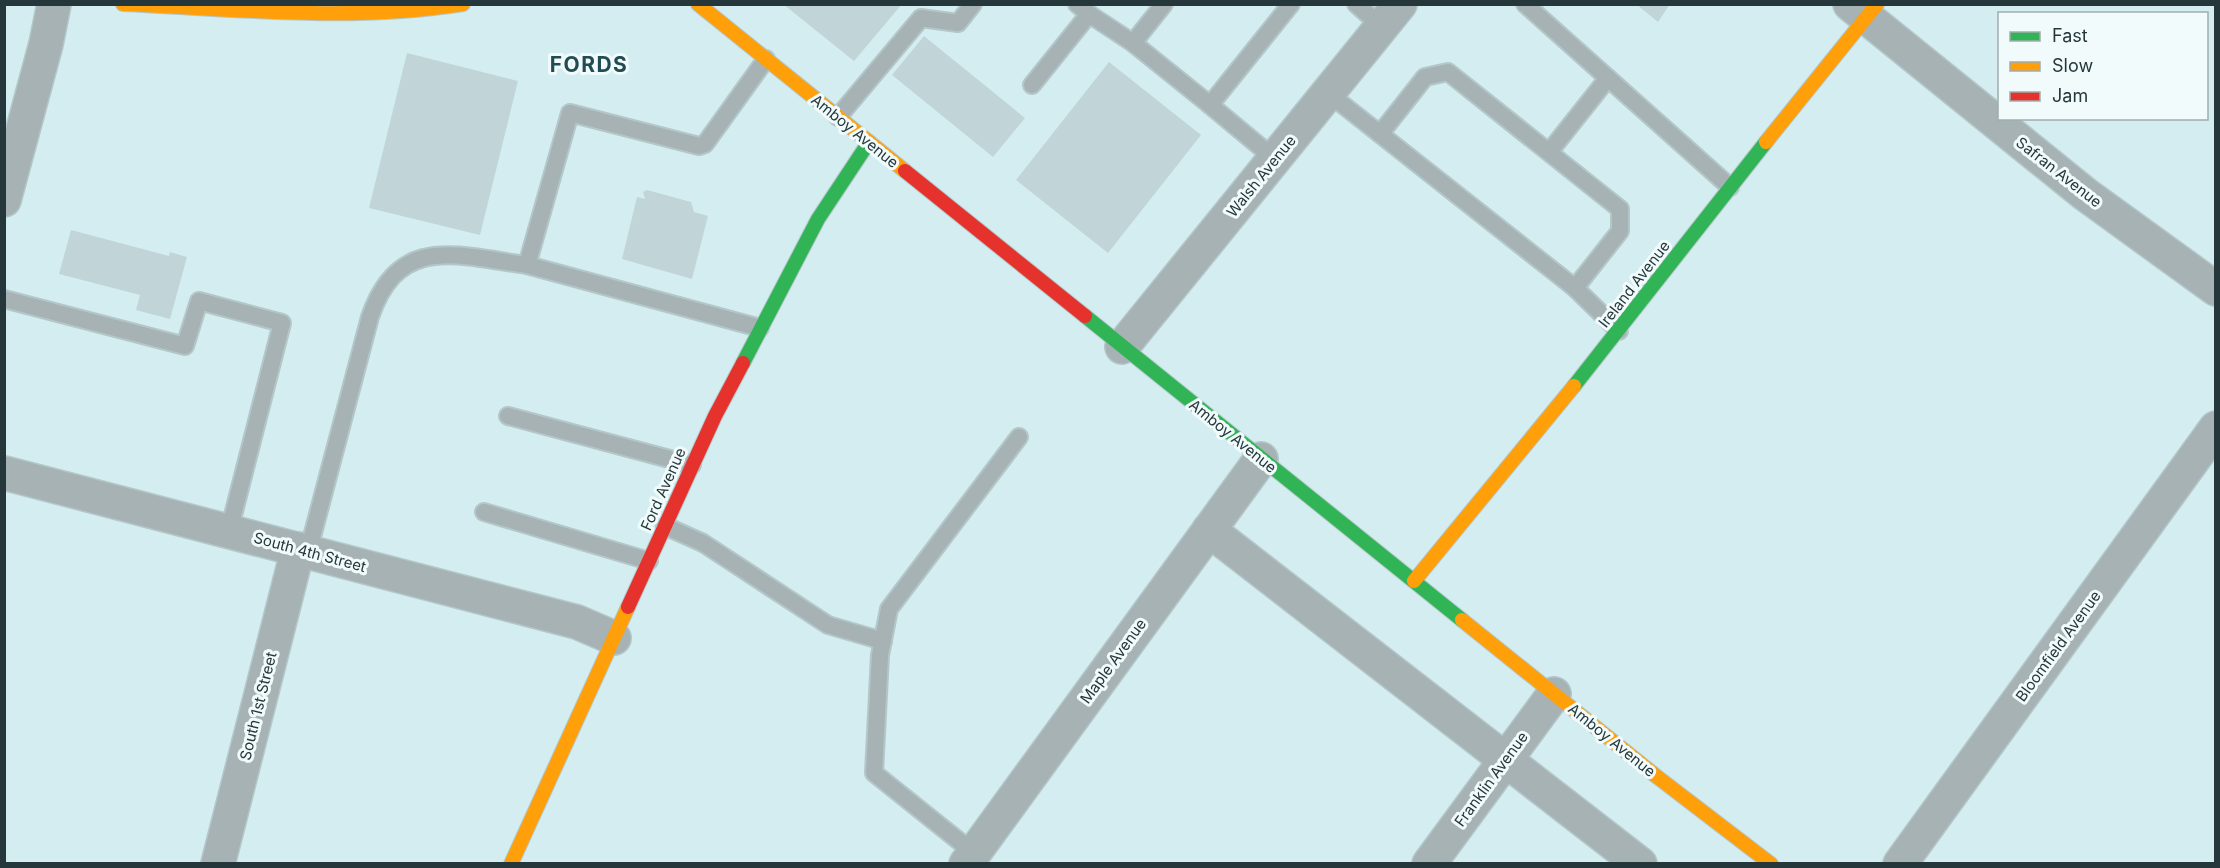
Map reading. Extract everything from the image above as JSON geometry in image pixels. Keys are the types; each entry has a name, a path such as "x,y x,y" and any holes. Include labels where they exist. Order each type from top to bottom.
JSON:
{"street":[{"path":"4,200 46,44 54,4"},
{"path":"123,4 332,13 426,10 463,4"},
{"name":"Amboy Avenue","path":"698,4 1554,694 1771,864"},
{"name":"Ireland Avenue","path":"1414,581 1619,331 1864,9"},
{"name":"Safran Avenue","path":"1864,9 2061,175 2216,289"},
{"name":"Walsh Avenue","path":"1122,347 1391,16"},
{"name":"Ford Avenue","path":"511,864 692,465 760,328 818,219 869,142"},
{"name":"Bloomfield Avenue","path":"1900,864 2216,428"},
{"name":"Maple Avenue","path":"970,858 1261,459"},
{"name":"South 4th Street","path":"4,473 578,622 614,638"},
{"path":"1209,530 1640,864"},
{"name":"South 1st Street","path":"218,864 303,551"},
{"name":"Franklin Avenue","path":"1429,864 1554,694"}],"lane":[{"path":"838,117 921,18 958,23 973,4"},
{"path":"1133,43 1164,4"},
{"path":"1210,105 1291,4"},
{"path":"1356,4 1391,16"},
{"path":"1525,4 1730,187"},
{"path":"1032,85 1083,9 1133,43 1275,159"},
{"path":"527,265 570,113 699,146 705,144 766,59"},
{"path":"1380,134 1425,77 1448,72 1550,151 1620,209 1620,231 1575,288"},
{"path":"1550,151 1608,78"},
{"path":"1328,93 1575,288 1619,331"},
{"path":"303,551 370,317 384,284 399,269 417,259 444,254 527,265 760,328"},
{"path":"4,299 185,346 199,301 282,323 229,531"},
{"path":"508,416 692,465"},
{"path":"970,858 874,773 883,641 889,609 1019,437"},
{"path":"484,512 649,561"},
{"path":"664,526 703,543 828,625 883,641"}],"building":[{"path":"783,4 902,4 854,61"},
{"path":"1636,4 1670,4 1658,22"},
{"path":"924,36 1025,118 993,157 892,75"},
{"path":"407,53 518,81 480,235 369,208"},
{"path":"1109,62 1201,135 1108,253 1016,180"},
{"path":"647,190 691,202 694,212 708,216 692,279 622,259 637,197 645,199 643,192"},
{"path":"71,230 169,256 170,252 187,257 170,319 136,310 140,295 59,274"}],"traffic: fast":[{"path":"743,363 818,219 869,142"},
{"path":"1574,386 1766,142"},
{"path":"1085,316 1462,620"}],"traffic: slow":[{"path":"123,4 293,13 378,12 463,4"},
{"path":"698,4 905,171"},
{"path":"1766,142 1877,4"},
{"path":"1414,581 1574,386"},
{"path":"511,864 628,607"},
{"path":"1462,620 1656,776 1771,864"}],"traffic: jam":[{"path":"905,171 1085,316"},
{"path":"628,607 715,416 743,363"}],"district":[{"name":"FORDS","path":"589,64"}]}
